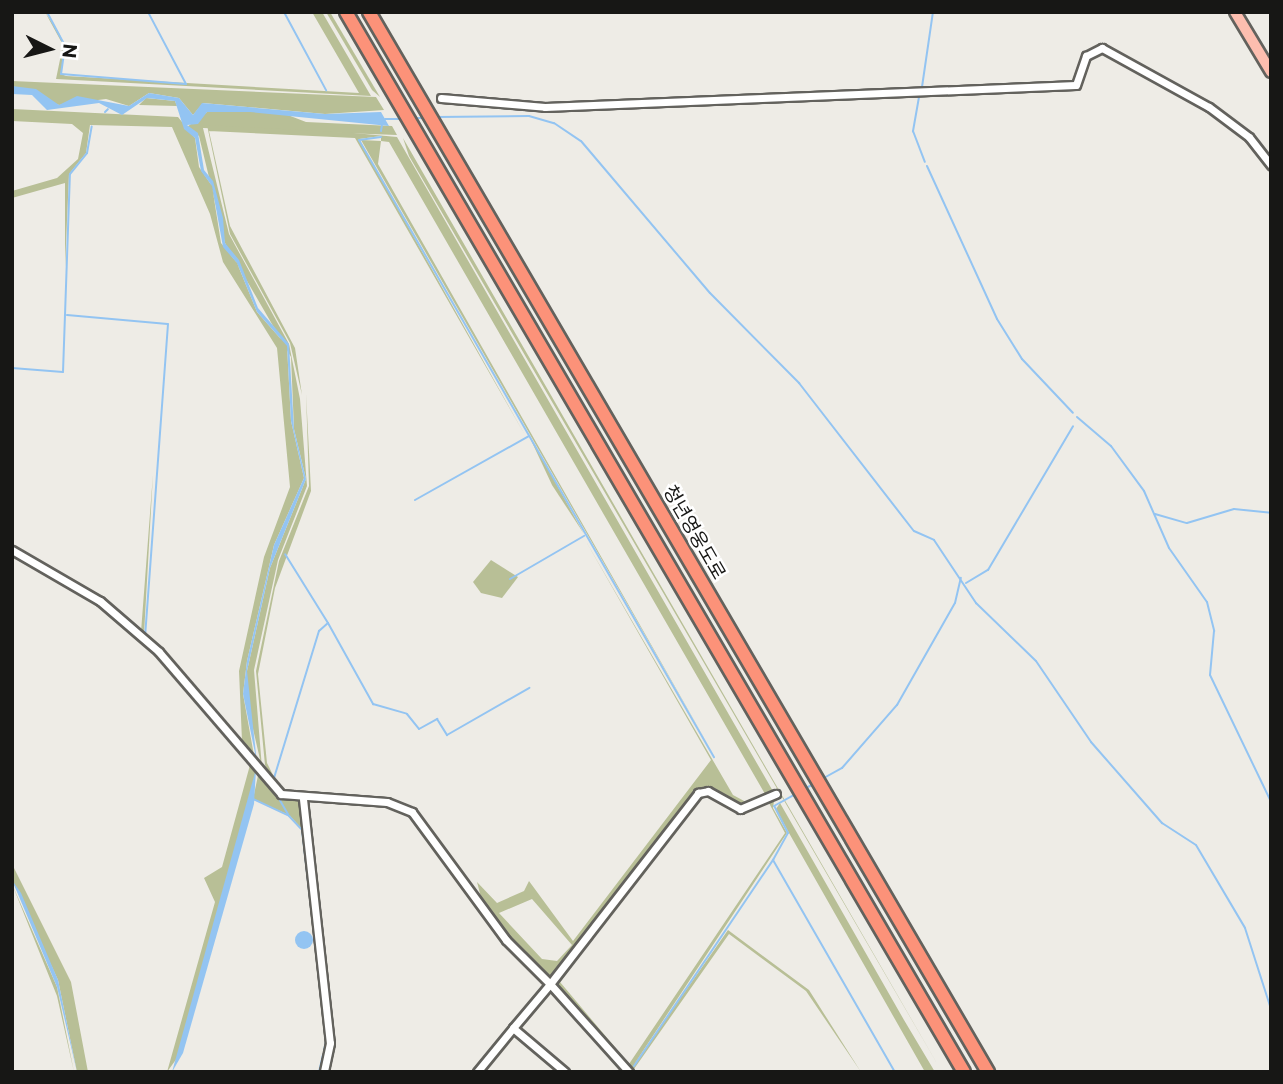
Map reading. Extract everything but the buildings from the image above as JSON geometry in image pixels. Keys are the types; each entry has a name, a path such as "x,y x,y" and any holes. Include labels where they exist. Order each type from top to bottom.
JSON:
{"highway":[{"name":"청년영웅도로","path":"346,12 415,135 797,782 964,1072"},
{"name":"청년영웅도로","path":"369,12 988,1072"}],"main road":[{"path":"1235,12 1271,72"}],"street":[{"path":"441,98 545,107 1076,85 1086,56 1102,48 1209,107 1249,137 1271,165"},
{"path":"12,550 113,611 159,652 281,794 303,799 387,802 412,812 506,940 550,984 629,1072"},
{"path":"477,1072 550,984 698,793 708,791 740,809 776,794"},
{"path":"303,799 330,1043 324,1072"},
{"path":"513,1028 565,1072"}],"green space":[{"path":"45,12 65,46 61,74 66,76 359,93 312,12 322,12 371,96 56,79 63,45"},
{"path":"326,12 330,12 380,97 372,90"},
{"path":"12,81 376,97 384,110 325,114 203,103 193,115 179,98 149,93 129,106 106,99 59,105 12,86"},
{"path":"146,98 175,101 177,106 139,105"},
{"path":"12,109 178,117 195,138 199,167 212,186 221,243 237,263 257,312 287,346 291,421 304,478 274,545 247,661 243,694 255,761 115,609 12,545 104,597 141,632 153,474 144,634 242,741 239,671 264,557 290,487 277,348 223,262 210,214 172,127 90,125 86,153 69,174 65,267 65,183 12,198 12,191 57,178 78,159 83,133 72,124 12,121"},
{"path":"207,112 280,112 306,122 392,126 397,135 203,128 229,234 289,344 300,399 307,486 278,560 254,670 262,768 245,694 247,671 270,568 306,479 294,429 291,357 225,243 199,136 187,127"},
{"path":"207,125 397,137 774,793 740,806 708,789 698,791 551,977 509,941 483,905 477,882 497,903 524,891 529,881 573,941 711,760 584,538 733,795 746,802 765,794 389,142 381,141 381,136 359,139 526,437 355,138 209,131 230,226 295,348 302,395 290,343 230,234","holes":["532,899 572,945 557,961 542,959 499,913"]},
{"path":"403,138 639,548 942,1072 409,156"},
{"path":"361,140 381,141 378,164 715,757"},
{"path":"306,393 311,491 275,588 258,674 267,763 280,789 265,765 256,671 279,561 309,486"},
{"path":"530,438 548,469 584,534 552,485"},
{"path":"491,560 518,577 502,598 481,593 473,582"},
{"path":"250,765 256,769 250,805 180,1054 167,1072 215,902 204,878 222,867"},
{"path":"259,771 279,796 302,802 327,1022 329,1047 326,1050 303,830 289,815 253,799"},
{"path":"708,794 734,807 775,795 773,808 787,833 633,1066 728,930 809,990 861,1072 806,991 729,934 634,1069 629,1064 785,833 769,803 742,812 710,796 698,799 560,982 625,1060 557,986 556,979 698,797"},
{"path":"780,803 935,1072 925,1072 776,809"},
{"path":"12,864 71,982 88,1072 77,1072 58,980 12,880"},
{"path":"12,884 57,987 74,1072 57,996"}],"water":[{"path":"12,86 36,89 59,105 77,96 129,106 149,93 179,98 193,115 202,103 325,114 381,112 389,126 250,112 207,112 198,124 187,125 198,133 204,170 213,181 223,218 225,243 239,260 258,308 289,344 294,429 306,479 270,568 247,671 257,763 243,694 247,661 274,545 304,478 291,421 287,346 257,312 237,263 223,247 212,186 201,171 195,138 184,129 175,101 147,98 122,115 99,103 47,110 32,95 12,94"},
{"path":"256,769 254,804 183,1053 172,1072"},
{"path":"12,880 21,893 58,980 77,1072 57,987"},
{"path":"300,931 308,931 313,940 311,947 300,949 295,944 295,936"}],"waterway":[{"path":"47,12 65,46 61,74 186,84 148,12"},
{"path":"284,12 326,90"},
{"path":"922,87 933,12"},
{"path":"919,97 913,131 925,162"},
{"path":"105,112 108,109"},
{"path":"437,117 529,116 554,123 581,141 710,293 799,383 914,531 934,540 976,603 1036,661 1091,742 1162,823 1196,845 1245,928 1271,1009"},
{"path":"413,118 425,118"},
{"path":"385,119 400,119"},
{"path":"381,131 382,125"},
{"path":"12,368 63,372 70,174 87,153 92,126"},
{"path":"381,137 359,140 714,757"},
{"path":"927,166 997,319 1022,359 1073,413"},
{"path":"67,315 168,324 145,634"},
{"path":"1077,417 1111,446 1144,491 1169,548 1207,602 1214,631 1210,675 1271,802"},
{"path":"966,583 988,570 1073,426"},
{"path":"415,500 529,436"},
{"path":"1155,514 1187,523 1234,509 1271,513"},
{"path":"510,579 584,536"},
{"path":"280,787 274,778 319,631 328,623 285,554"},
{"path":"822,779 842,768 897,705 955,603 961,578"},
{"path":"328,623 373,704 407,714 419,729 437,719 447,735 529,688"},
{"path":"804,789 814,784"},
{"path":"634,1066 773,860 788,833 774,806 796,794"},
{"path":"278,797 288,814"},
{"path":"253,799 289,816 302,830 325,1025"},
{"path":"773,860 895,1072"},
{"path":"1271,1029 1271,1063"},
{"path":"324,1050 326,1041"},
{"path":"319,1072 323,1055"}]}
